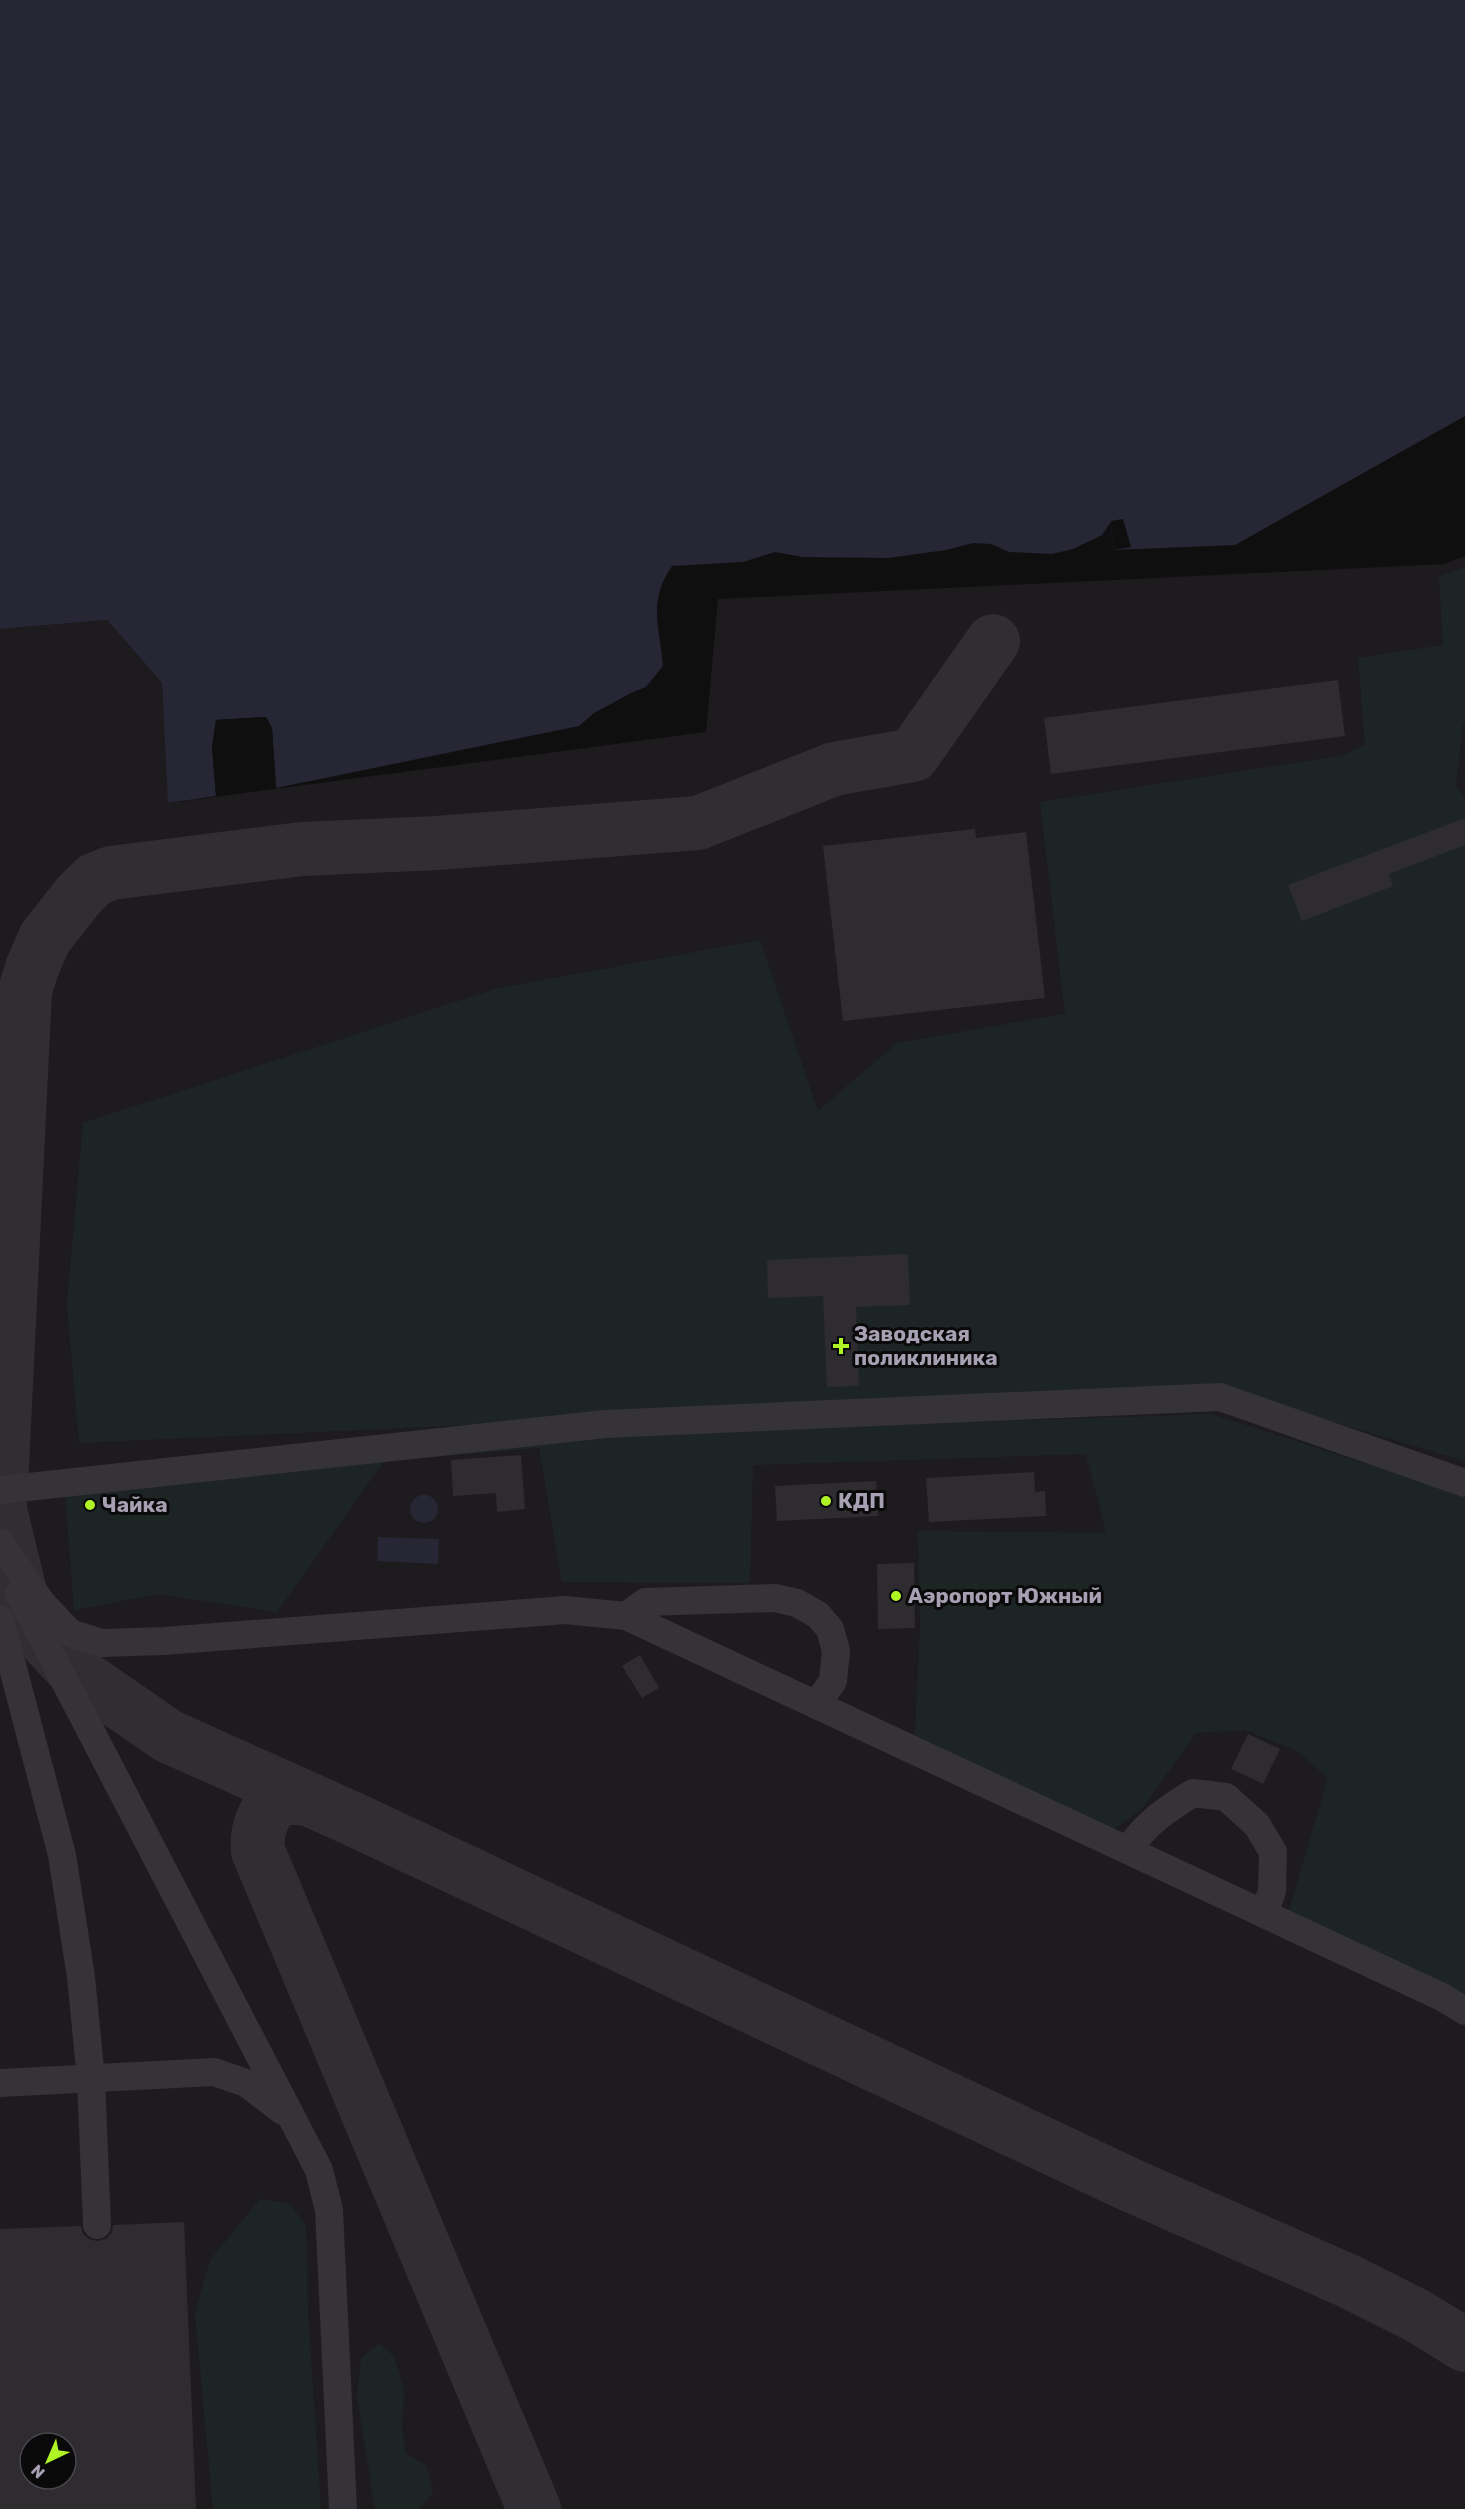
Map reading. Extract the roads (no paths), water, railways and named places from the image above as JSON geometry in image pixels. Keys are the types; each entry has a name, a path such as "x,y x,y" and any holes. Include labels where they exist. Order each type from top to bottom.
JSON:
{"lane":[{"path":"0,1490 605,1424 1220,1397 1465,1483"},
{"path":"0,1542 41,1602 70,1633 102,1643 164,1641 566,1610 626,1616 1442,1997 1465,2011"},
{"path":"0,1557 319,2170 329,2210 343,2509"},
{"path":"626,1616 645,1602 775,1598 797,1603 818,1615 830,1629 836,1652 833,1681 816,1705"},
{"path":"0,1619 62,1855 81,1977 91,2079 97,2225"},
{"path":"1128,1850 1138,1834 1163,1812 1193,1793 1226,1797 1257,1825 1273,1852 1272,1891 1264,1914"},
{"path":"0,2083 214,2072 246,2083 265,2095 293,2120"}],"place":[{"name":"Заводская поликлиника","path":"841,1346"},
{"name":"КДП","path":"826,1501"},
{"name":"Чайка","path":"90,1505"},
{"name":"Аэропорт Южный","path":"896,1596"}]}
